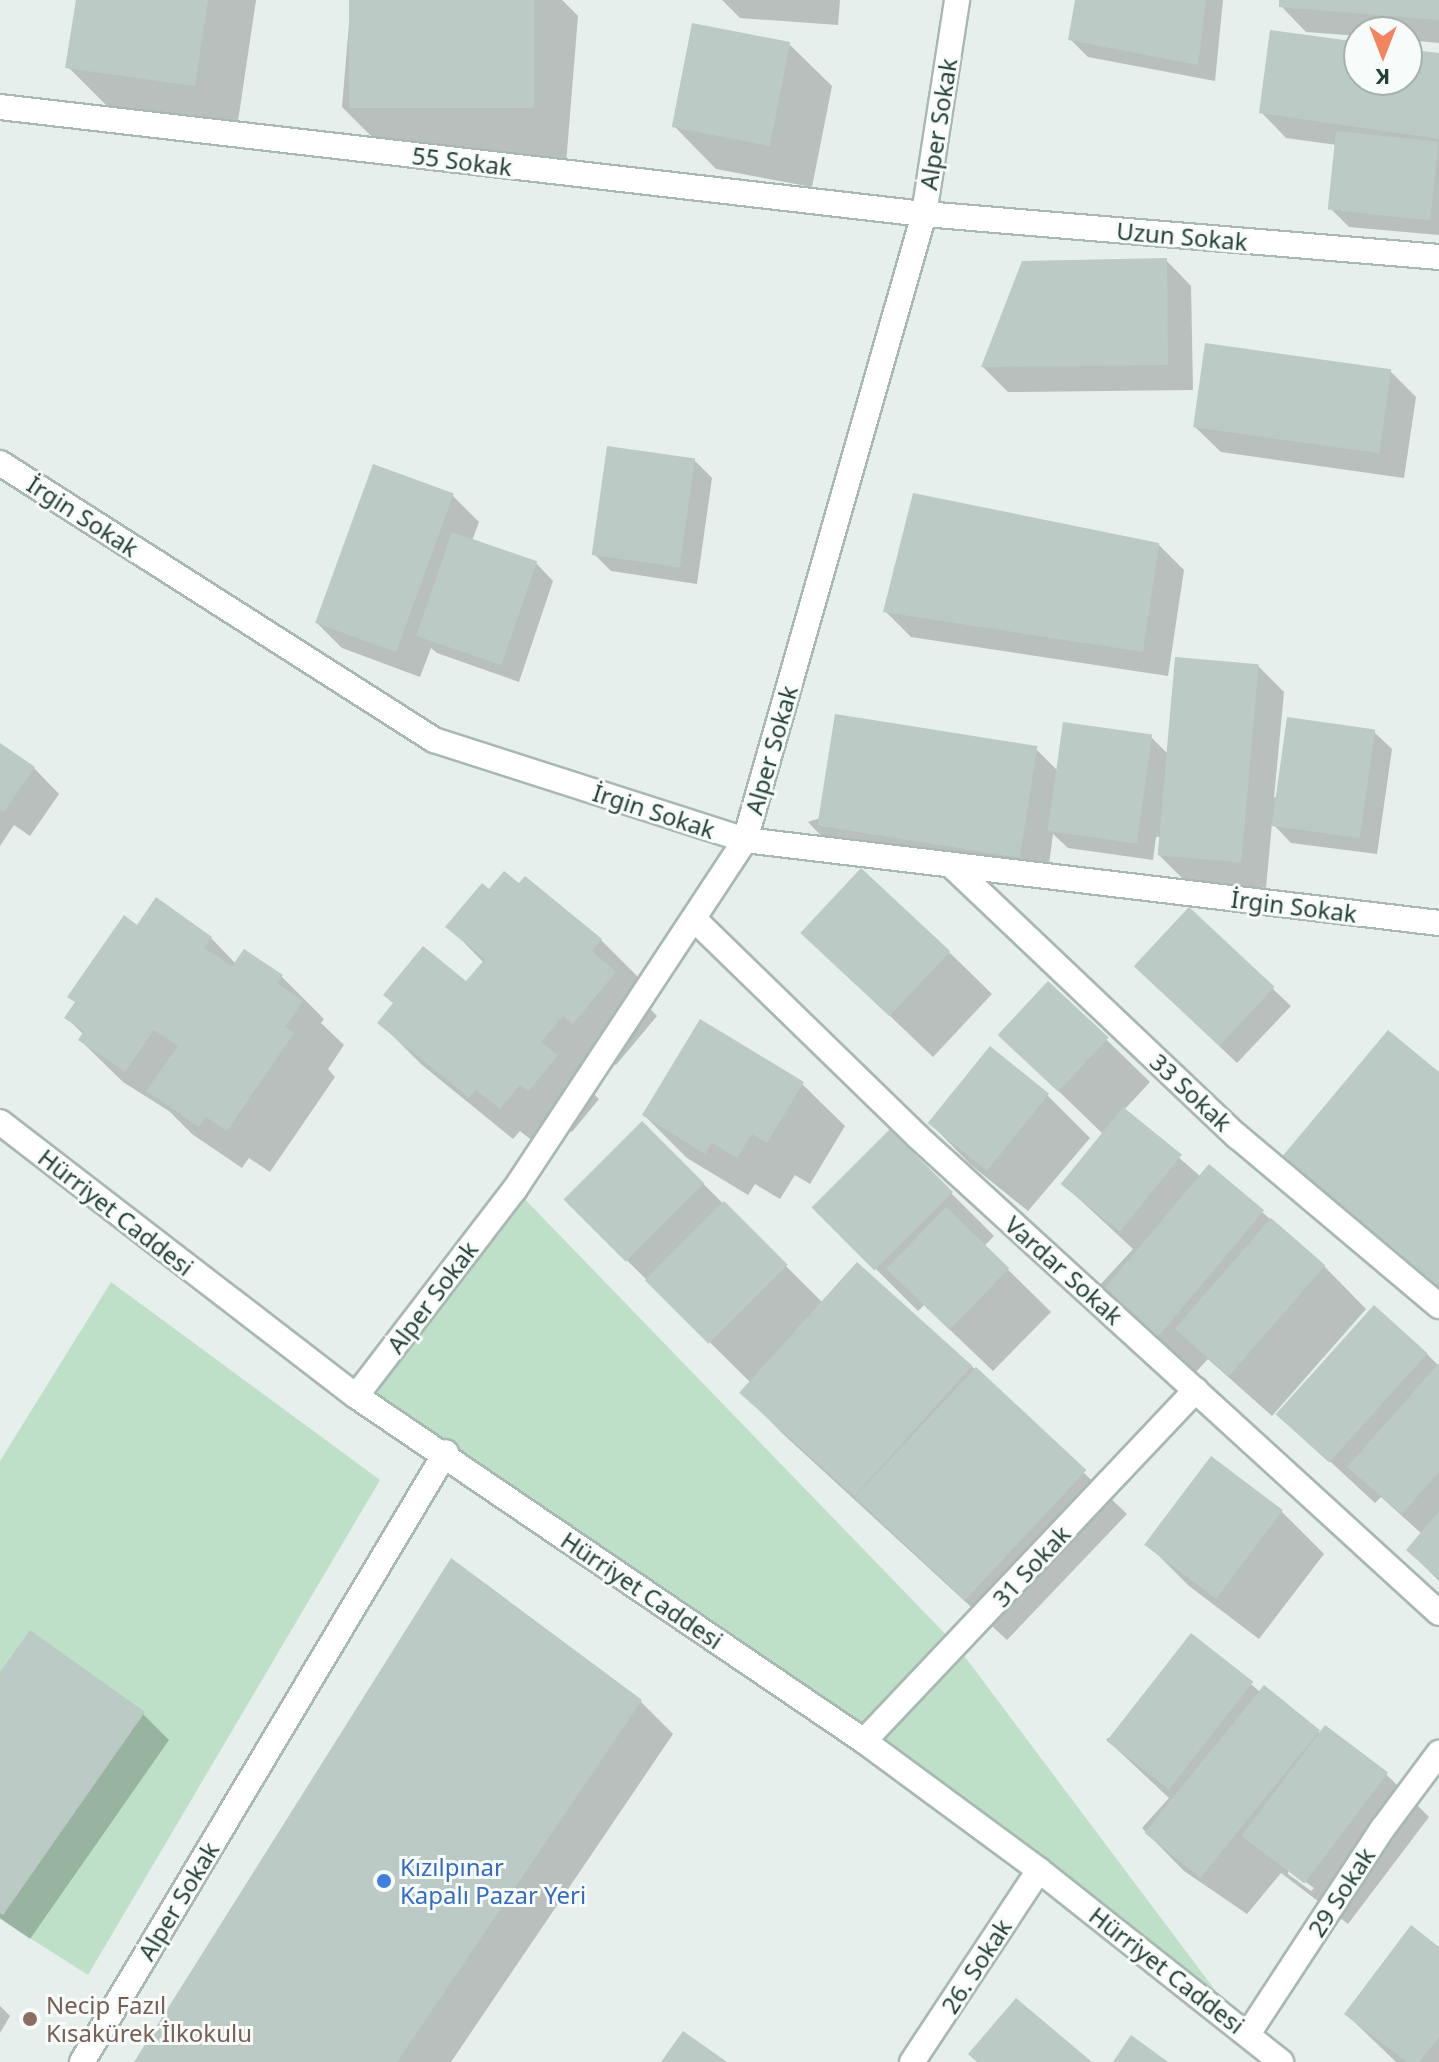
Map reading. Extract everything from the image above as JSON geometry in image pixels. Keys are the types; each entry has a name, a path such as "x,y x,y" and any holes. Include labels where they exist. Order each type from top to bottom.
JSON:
{"street":[{"name":"Alper Sokak","path":"356,1396 515,1189 745,840 924,214 957,0"},
{"name":"55 Sokak","path":"0,107 924,214"},
{"name":"Uzun Sokak","path":"924,214 1439,257"},
{"name":"İrgin Sokak","path":"0,463 434,740 745,840 1439,923"},
{"name":"33 Sokak","path":"952,866 1237,1136 1439,1306"},
{"name":"Vardar Sokak","path":"695,920 917,1136 1439,1613"},
{"name":"Hürriyet Caddesi","path":"0,1122 356,1396 864,1741 1039,1870 1281,2062"},
{"name":"31 Sokak","path":"864,1741 1196,1390"},
{"name":"Alper Sokak","path":"82,2062 445,1454"},
{"name":"29 Sokak","path":"1248,2034 1383,1828 1439,1753"},
{"name":"26. Sokak","path":"912,2062 1039,1870"}],"green space":[{"path":"515,1189 956,1645 1248,2034 1039,1870 356,1396"},
{"path":"111,1282 380,1480 88,1975 0,1919 0,1461"}],"building":[{"path":"76,0 208,0 195,86 65,68"},
{"path":"349,0 534,0 534,108 349,108"},
{"path":"1075,0 1206,0 1198,65 1068,40"},
{"path":"1279,0 1439,0 1439,20 1423,19 1423,16 1279,7"},
{"path":"692,23 790,42 770,146 672,127"},
{"path":"1270,30 1343,40 1343,96 1423,96 1423,51 1439,53 1439,139 1259,113"},
{"path":"1336,131 1438,142 1430,220 1328,210"},
{"path":"1167,258 1168,365 981,367 1022,261"},
{"path":"1205,343 1391,369 1379,453 1193,427"},
{"path":"607,446 695,458 680,567 592,555"},
{"path":"373,464 454,493 396,652 315,623"},
{"path":"913,493 1159,543 1143,652 883,612"},
{"path":"452,532 537,561 501,665 416,636"},
{"path":"1175,657 1259,664 1241,863 1158,855"},
{"path":"835,714 1037,746 1020,858 817,826"},
{"path":"1287,717 1375,729 1360,838 1272,826"},
{"path":"1063,722 1152,735 1137,843 1048,831"},
{"path":"0,743 35,767 4,812 0,810"},
{"path":"861,868 950,951 890,1016 800,933"},
{"path":"504,871 519,883 525,876 602,939 592,951 616,972 573,1024 563,1016 541,1042 558,1055 529,1091 520,1085 500,1109 476,1090 469,1098 377,1023 393,1003 383,995 423,946 466,981 485,959 445,927 482,883 489,889"},
{"path":"156,897 212,937 204,948 232,966 244,949 283,975 277,983 303,1001 285,1027 294,1033 227,1131 206,1117 199,1127 146,1091 178,1046 154,1030 125,1072 78,1040 84,1031 64,1018 75,1002 67,997 124,915 137,925"},
{"path":"1189,907 1275,987 1219,1046 1134,966"},
{"path":"1048,981 1109,1038 1058,1092 998,1035"},
{"path":"700,1019 804,1082 767,1143 752,1134 737,1158 712,1143 705,1154 642,1115"},
{"path":"1388,1030 1439,1072 1439,1288 1281,1158"},
{"path":"990,1046 1049,1094 987,1171 928,1123"},
{"path":"1123,1107 1182,1155 1120,1232 1061,1184"},
{"path":"642,1121 704,1183 626,1262 564,1199"},
{"path":"890,1129 953,1192 874,1270 812,1207"},
{"path":"1209,1164 1264,1210 1158,1337 1103,1290"},
{"path":"724,1201 788,1265 708,1344 645,1280"},
{"path":"946,1207 1009,1268 950,1330 886,1269"},
{"path":"1271,1218 1325,1265 1229,1376 1175,1329"},
{"path":"857,1262 972,1366 854,1497 739,1393"},
{"path":"1374,1305 1428,1353 1329,1462 1276,1414"},
{"path":"1439,1363 1439,1472 1402,1514 1347,1467"},
{"path":"976,1367 1086,1470 965,1600 855,1497"},
{"path":"1211,1456 1283,1510 1216,1599 1144,1545"},
{"path":"1439,1511 1439,1579 1406,1550"},
{"name":"Kızılpınar Kapalı Pazar Yeri","path":"451,1558 642,1700 397,2062 134,2062"},
{"path":"30,1630 145,1712 3,1915 0,1913 0,1672"},
{"path":"1191,1633 1253,1682 1169,1790 1107,1741"},
{"path":"1264,1685 1320,1730 1200,1878 1144,1833"},
{"path":"1325,1725 1388,1773 1304,1884 1241,1836"},
{"path":"1411,1925 1439,1947 1439,2037 1419,2062 1407,2062 1344,2014"},
{"path":"1016,1998 1092,2062 977,2062 968,2054"},
{"path":"683,2031 727,2062 661,2062"},
{"path":"1131,2035 1168,2062 1113,2062"}],"place":[{"name":"Kızılpınar Kapalı Pazar Yeri","path":"384,1881"},
{"name":"Necip Fazıl Kısakürek İlkokulu","path":"30,2019"}]}
